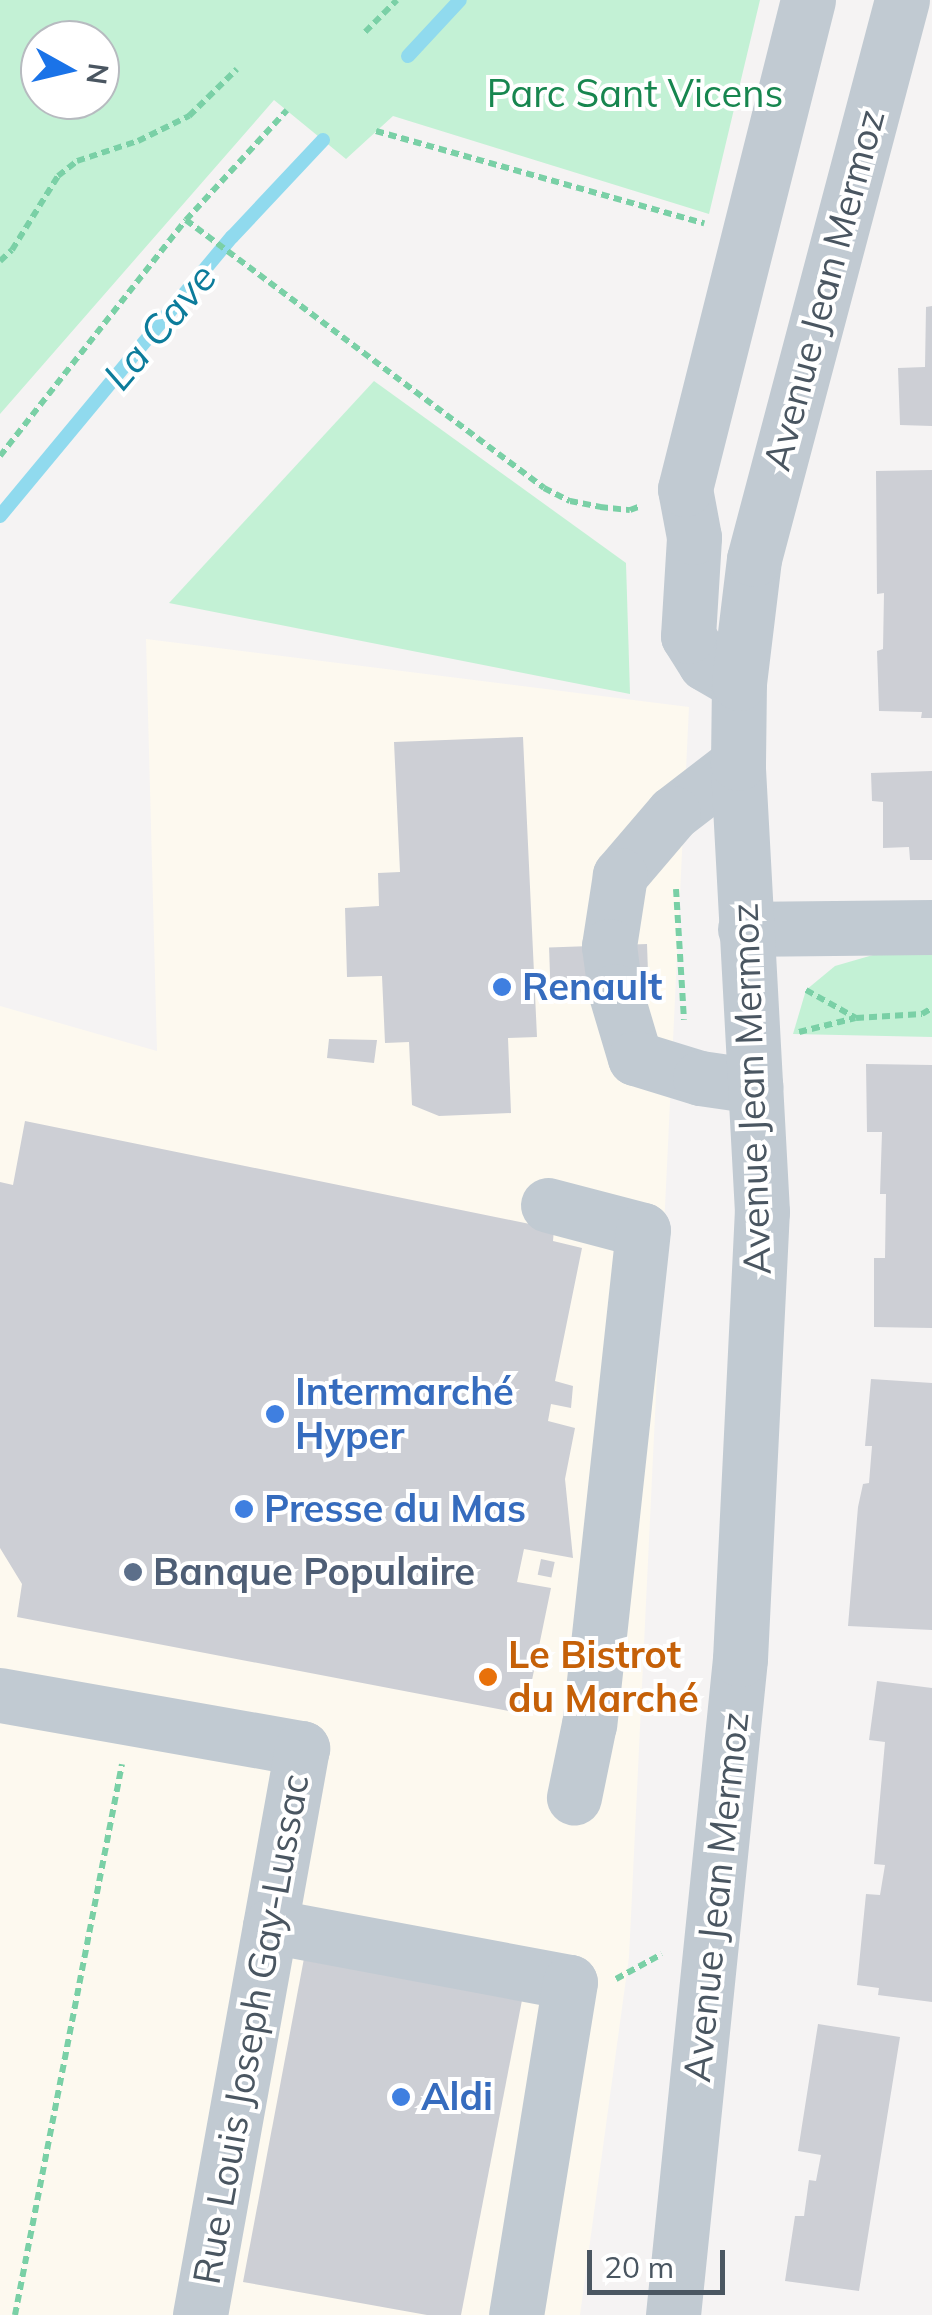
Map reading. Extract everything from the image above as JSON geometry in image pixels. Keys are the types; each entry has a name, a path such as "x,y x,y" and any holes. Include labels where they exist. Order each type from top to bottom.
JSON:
{"street":[{"path":"739,683 705,663 688,636 694,538 684,489 808,0"},
{"name":"Avenue Jean Mermoz","path":"673,2315 740,1659 762,1212 745,930 739,683 754,559 902,0"},
{"path":"738,764 674,813 620,874 609,946 615,991 635,1058 700,1078 754,1086"},
{"path":"745,930 932,927"},
{"path":"548,1204 643,1230 589,1724 574,1797"},
{"name":"Rue Louis Joseph Gay-Lussac","path":"0,1695 302,1748 200,2315"},
{"path":"270,1926 570,1982 516,2315"}],"path":[{"path":"365,32 397,0"},
{"path":"0,261 58,176 76,161 138,141 190,116 236,68"},
{"path":"0,456 186,220 288,110"},
{"path":"376,131 748,236"},
{"path":"186,220 544,488 570,501 630,510 684,489"},
{"path":"674,813 680,1014 696,1048 700,1078"},
{"path":"806,990 856,1018"},
{"path":"922,1014 932,1008"},
{"path":"792,1034 856,1018 932,1016"},
{"path":"16,2315 131,1718"},
{"path":"660,1973 664,1935"}],"shaded area":[{"path":"146,639 689,707 629,1957 580,2315 0,2315 0,1006 157,1051"}],"green space":[{"name":"Parc Sant Vicens","path":"0,0 760,0 709,214 393,116 346,159 274,100 0,414"},
{"path":"374,381 626,563 630,694 169,603"},
{"path":"873,955 932,955 932,1037 793,1034 806,990 835,966"}],"building":[{"path":"932,306 932,426 900,425 898,368 925,367 926,307"},
{"path":"932,470 932,718 921,718 922,712 879,711 877,651 883,649 884,593 877,594 876,471"},
{"path":"523,737 537,1037 508,1038 511,1113 439,1116 412,1105 409,1042 385,1043 382,976 347,977 345,908 379,906 378,873 400,872 394,742"},
{"path":"932,771 932,860 910,860 909,847 883,848 883,802 872,801 871,773"},
{"path":"647,944 649,990 551,993 549,947"},
{"path":"329,1039 377,1040 374,1063 327,1058"},
{"path":"866,1064 932,1065 932,1328 874,1327 874,1258 885,1258 886,1194 880,1194 882,1132 867,1132"},
{"name":"Intermarché Hyper","path":"25,1121 554,1229 553,1241 582,1248 555,1381 573,1386 571,1408 551,1404 548,1421 575,1428 565,1479 573,1558 524,1549 517,1582 551,1588 525,1714 17,1617 22,1584 0,1548 0,1182 13,1185"},
{"path":"871,1379 932,1383 932,1630 848,1626 858,1507 863,1484 869,1483 872,1446 865,1446"},
{"path":"541,1559 555,1562 551,1578 538,1575"},
{"path":"877,1681 932,1688 932,2002 878,1995 879,1988 857,1985 866,1894 880,1895 885,1865 874,1864 885,1742 869,1740"},
{"name":"Aldi","path":"305,1953 523,1995 461,2315 427,2315 243,2282"},
{"path":"818,2024 900,2037 859,2291 785,2281 795,2216 804,2216 809,2180 816,2181 821,2155 798,2151"}],"waterway":[{"name":"La Cave","path":"408,56 460,0"},
{"name":"La Cave","path":"0,516 232,237 323,140"}],"place":[{"name":"Renault","path":"502,987"},
{"name":"Intermarché Hyper","path":"275,1414"},
{"name":"Presse du Mas","path":"244,1509"},
{"name":"Banque Populaire","path":"133,1572"},
{"name":"Le Bistrot du Marché","path":"488,1677"},
{"name":"Aldi","path":"401,2097"}]}
